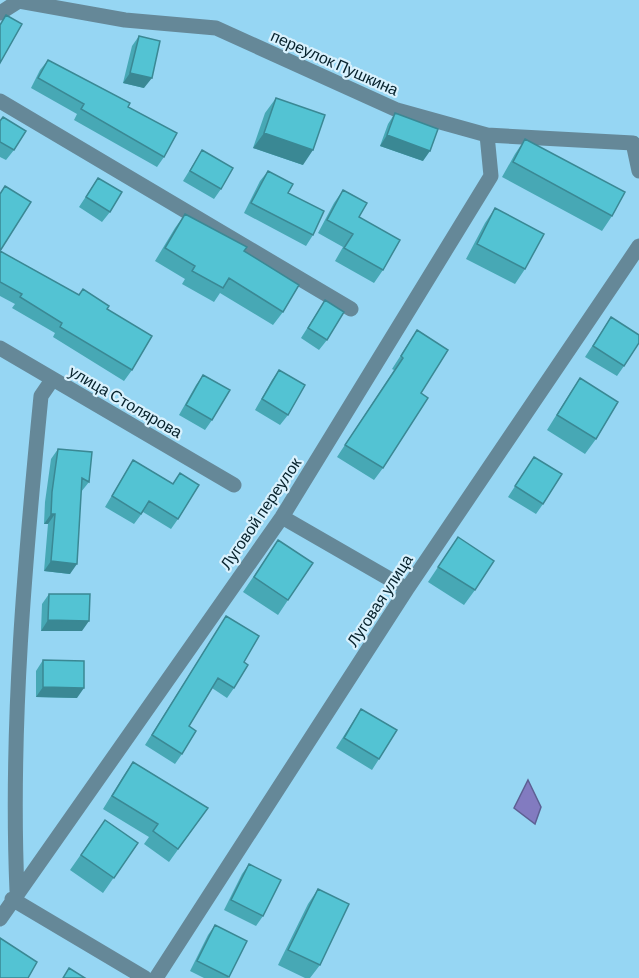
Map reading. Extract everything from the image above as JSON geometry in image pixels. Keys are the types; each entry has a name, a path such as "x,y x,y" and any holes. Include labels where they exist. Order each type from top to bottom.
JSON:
{"street":[{"name":"переулок Пушкина","path":"0,13 19,1 125,20 216,28 397,110 487,135 636,143 639,171"},
{"path":"0,101 351,309"},
{"name":"Луговой переулок","path":"0,919 282,517 491,176 487,135"},
{"name":"Луговая улица","path":"156,978 407,588 639,246"},
{"name":"улица Столярова","path":"0,348 234,484"},
{"path":"52,380 41,396 23,596 16,738 15,895 145,978"},
{"path":"282,517 407,588"}],"shaded area":[{"path":"528,780 541,807 535,824 514,808"}],"building":[{"path":"6,15 22,24 0,63 0,25"},
{"path":"139,36 160,41 152,78 130,73"},
{"path":"48,60 130,103 128,107 177,133 164,157 81,109 84,104 38,78"},
{"path":"276,98 325,115 313,150 264,133"},
{"path":"395,113 438,129 430,151 387,135"},
{"path":"3,117 26,131 14,150 0,142 0,121"},
{"path":"525,139 625,192 612,216 513,162"},
{"path":"202,150 233,168 221,189 190,171"},
{"path":"268,171 293,184 288,193 324,211 313,235 251,203"},
{"path":"98,178 122,192 110,212 86,197"},
{"path":"5,186 31,202 0,251 0,194"},
{"path":"343,190 367,203 359,217 400,240 383,270 344,248 353,234 327,220"},
{"path":"495,208 544,234 525,269 477,244"},
{"path":"185,214 247,247 244,251 299,285 283,312 229,278 223,288 192,271 195,266 165,248"},
{"path":"0,251 79,295 83,289 109,306 107,309 152,336 132,370 60,327 62,323 20,297 22,294 0,282"},
{"path":"325,300 344,312 327,340 308,328"},
{"path":"611,317 639,335 639,343 624,366 593,346"},
{"path":"417,330 448,350 421,393 428,398 383,468 345,445 403,358 401,356"},
{"path":"279,370 305,385 288,415 262,399"},
{"path":"203,375 230,390 212,420 186,405"},
{"path":"580,378 618,402 596,439 557,415"},
{"path":"58,449 92,452 89,482 82,478 77,564 51,561 55,514 51,514 52,492"},
{"path":"534,457 562,474 543,504 515,486"},
{"path":"133,460 173,484 180,473 199,485 178,519 149,501 141,514 112,496"},
{"path":"458,537 494,561 475,590 438,567"},
{"path":"278,540 313,563 288,600 254,577"},
{"path":"49,594 90,594 89,621 48,620"},
{"path":"226,616 259,636 244,662 248,665 234,688 218,678 189,726 196,731 182,754 152,735"},
{"path":"43,660 84,661 84,688 43,687"},
{"path":"361,709 397,730 379,759 344,738"},
{"path":"133,762 208,808 178,849 153,831 158,824 112,796"},
{"path":"105,820 138,843 114,878 81,855"},
{"path":"249,864 281,880 263,916 231,900"},
{"path":"318,889 349,904 320,965 288,950"},
{"path":"215,925 247,941 229,977 197,961"},
{"path":"0,938 37,962 28,978 0,978"},
{"path":"69,968 85,978 63,978"}]}
